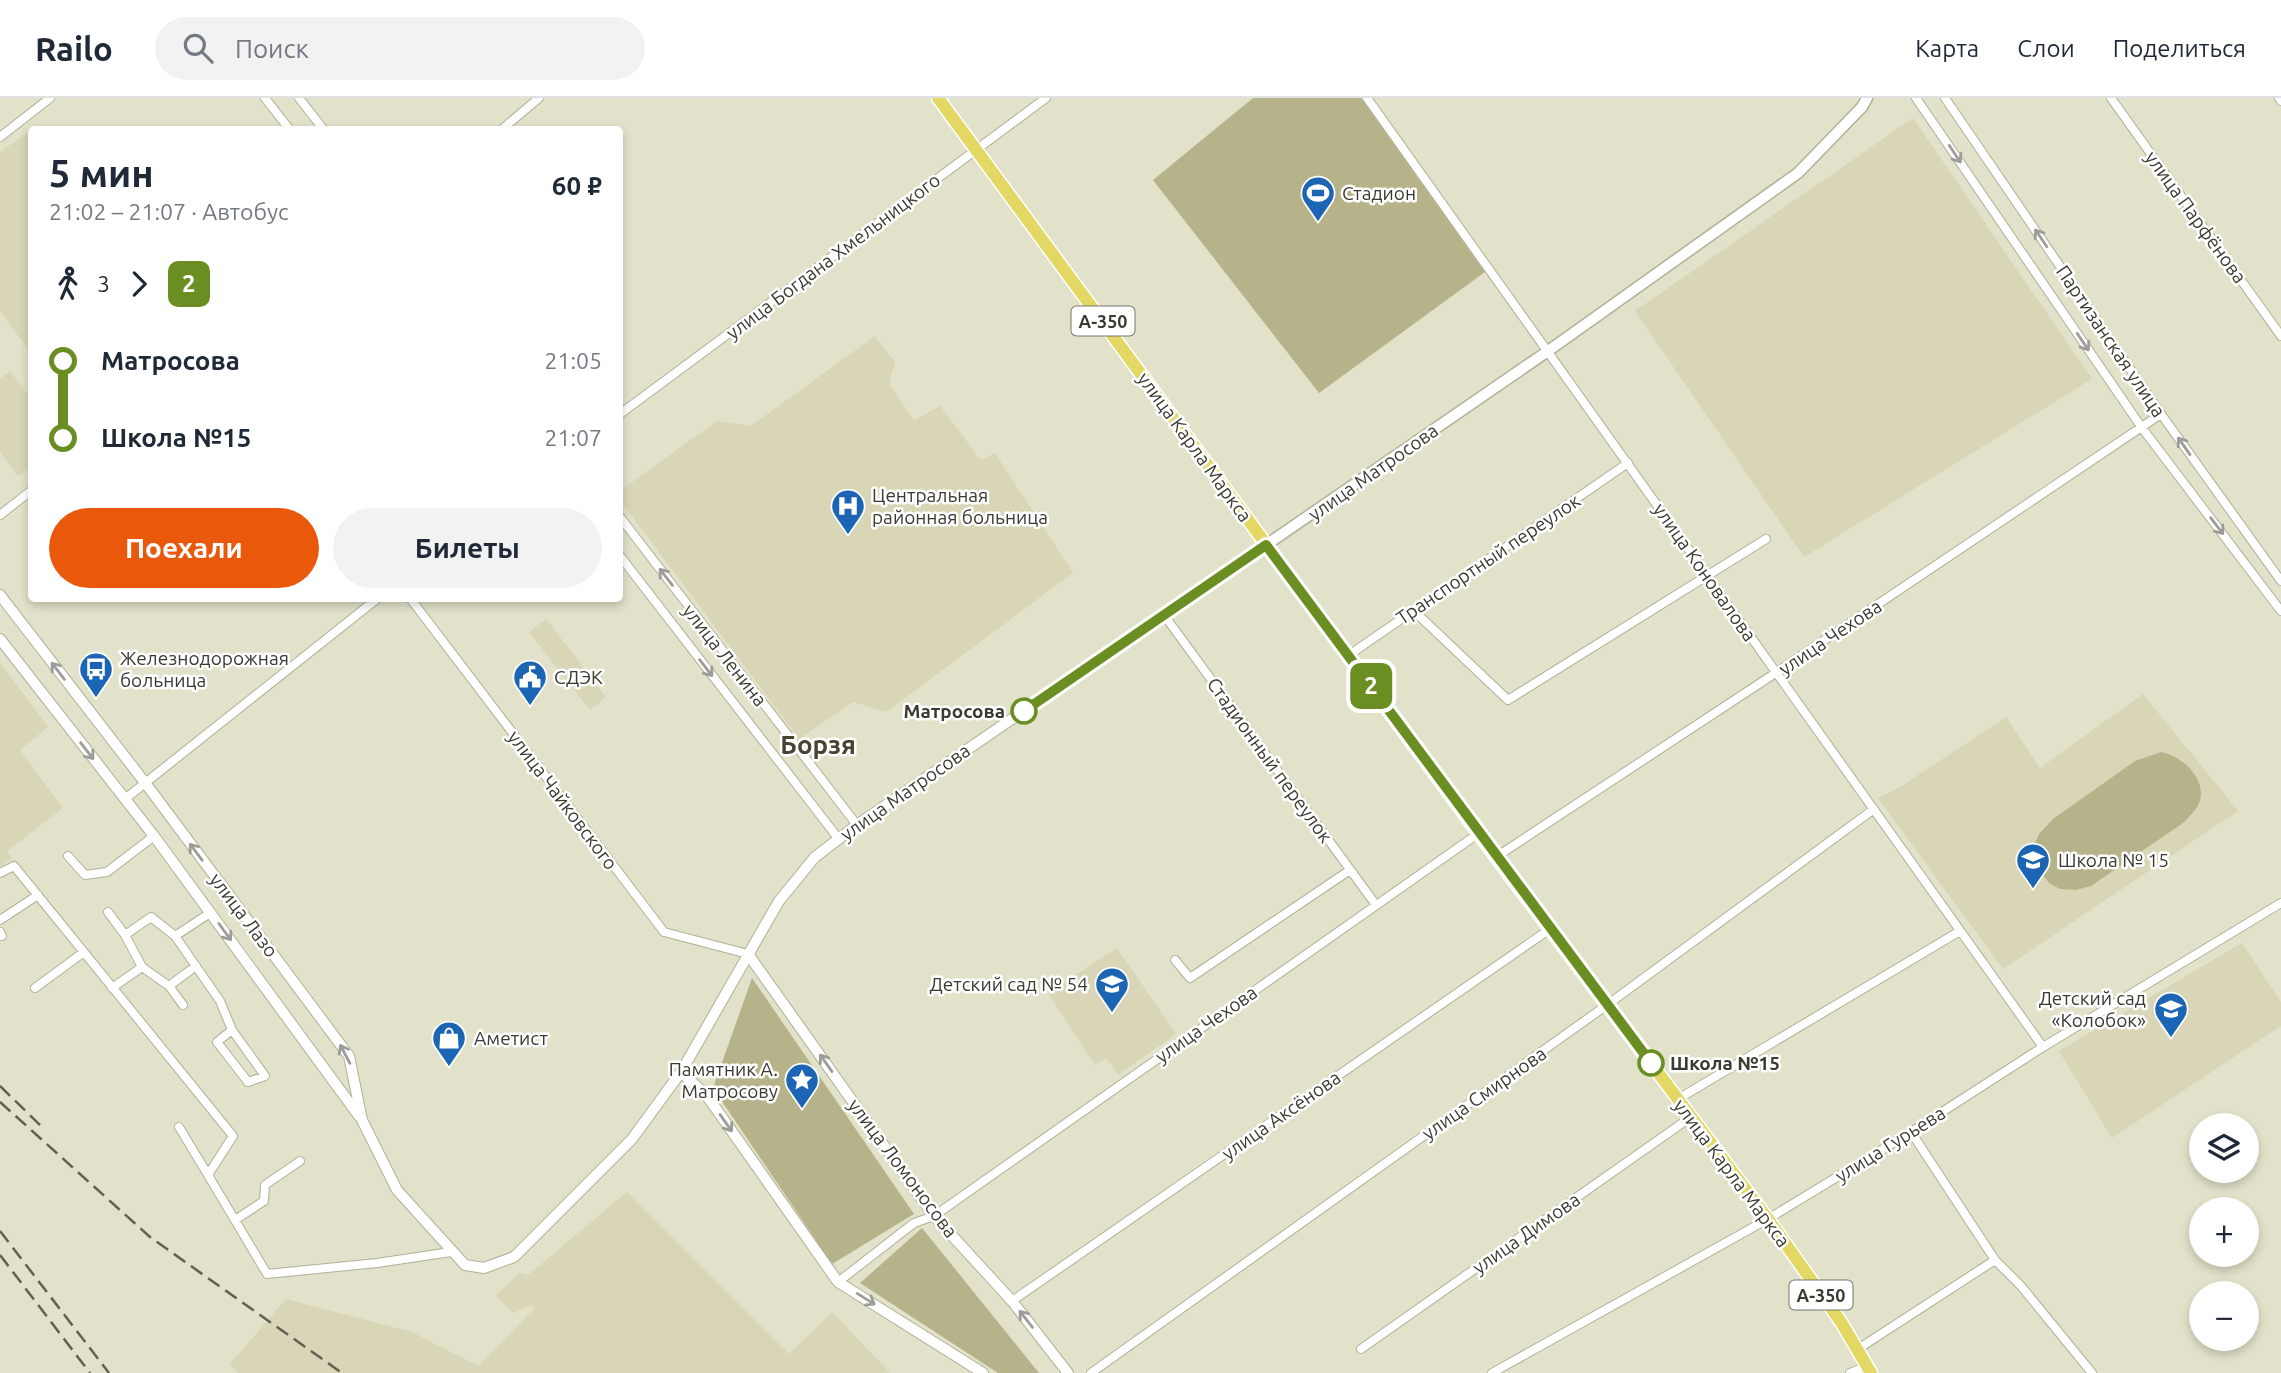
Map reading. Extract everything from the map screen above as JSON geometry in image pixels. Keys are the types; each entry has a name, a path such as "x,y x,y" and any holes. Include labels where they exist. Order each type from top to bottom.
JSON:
{"highway":[{"name":"улица Карла Маркса","path":"938,98 1496,857 1768,1219 1869,1369"}],"main road":[{"name":"улица Матросова","path":"1266,545 1548,351 1798,173 1862,107 1867,98"}],"street":[{"path":"0,137 50,98"},
{"path":"265,98 287,126"},
{"path":"299,98 321,126"},
{"path":"506,126 539,98"},
{"name":"улица Богдана Хмельницкого","path":"623,412 1046,98"},
{"name":"улица Коновалова","path":"1367,98 2043,1047"},
{"path":"1916,98 2142,428 2281,611"},
{"name":"Партизанская улица","path":"1945,98 2161,414 2281,581"},
{"name":"улица Парфёнова","path":"2111,98 2281,336"},
{"name":"улица Чехова","path":"1496,857 1777,673 2161,414"},
{"name":"Транспортный переулок","path":"1349,655 1628,464"},
{"path":"0,515 28,493"},
{"name":"улица Ленина","path":"623,521 857,825"},
{"path":"1413,610 1508,700 1766,539"},
{"name":"улица Матросова","path":"451,1252 465,1265 484,1268 514,1257 632,1139 681,1072 748,954 793,882 815,857 838,838 1266,545"},
{"name":"улица Ленина","path":"623,560 838,838"},
{"name":"улица Лазо","path":"0,596 146,784 349,1056 362,1120 397,1190 451,1252"},
{"path":"125,799 373,602"},
{"name":"улица Чайковского","path":"413,602 664,932 748,954"},
{"name":"Стадионный переулок","path":"1164,615 1376,905"},
{"path":"0,639 154,836 362,1120"},
{"name":"улица Смирнова","path":"1091,1373 1607,1005 1874,809"},
{"name":"улица Чехова","path":"838,1282 915,1223 934,1216 1479,834"},
{"path":"68,856 85,875 107,872 154,836"},
{"path":"0,873 15,866 233,1136 208,1175"},
{"path":"1175,960 1190,978 1350,870"},
{"path":"0,920 38,895"},
{"name":"улица Гурьева","path":"1492,1373 1768,1219 1912,1132 2043,1047 2281,903"},
{"path":"108,912 125,935 142,967 169,986 183,1005"},
{"name":"улица Лазо","path":"175,936 210,913"},
{"path":"125,935 151,917 175,936 220,1001 232,1030 265,1076 248,1082 218,1042 232,1030"},
{"name":"улица Аксёнова","path":"1012,1301 1550,929"},
{"path":"1678,1099 1960,931"},
{"path":"35,988 84,952"},
{"name":"улица Ломоносова","path":"748,954 934,1216 1012,1301 1068,1373"},
{"path":"169,986 196,966"},
{"path":"112,988 142,967"},
{"path":"681,1072 707,1096 838,1282 983,1373"},
{"name":"улица Димова","path":"1361,1349 1691,1117"},
{"path":"179,1127 267,1273 377,1263 451,1252"},
{"path":"1912,1132 1995,1260 2021,1286 2092,1373"},
{"path":"235,1220 264,1201 265,1185 300,1161"},
{"path":"1858,1349 1995,1260"},
{"path":"1850,1373 1869,1369"}],"shaded area":[{"name":"Стадион","path":"1253,98 1361,98 1485,272 1319,393 1153,180"},
{"path":"1913,118 2092,379 1804,557 1635,311"},
{"path":"28,132 28,349 0,311 0,152"},
{"name":"Центральная районная больница","path":"875,336 895,362 889,384 914,421 940,406 981,460 995,453 1073,573 886,712 853,702 799,739 623,504 623,489 717,421 751,426"},
{"path":"10,371 28,395 28,469 18,477 0,451 0,379"},
{"path":"546,619 606,697 590,710 529,632"},
{"path":"0,663 48,727 20,750 63,808 7,851 12,858 0,867"},
{"name":"Школа № 15","path":"2143,694 2238,811 2003,969 1878,798 1900,787 2006,717 2040,768"},
{"path":"2161,752 2182,761 2197,779 2201,798 2192,813 2183,823 2091,886 2076,890 2060,889 2049,883 2037,867 2035,843 2039,834 2053,819 2135,761"},
{"name":"Детский сад «Колобок»","path":"2242,943 2281,1002 2281,1026 2112,1138 2059,1051"},
{"name":"Детский сад № 54","path":"1117,948 1176,1034 1118,1075 1106,1058 1095,1065 1048,993"},
{"path":"752,978 914,1214 832,1264 713,1088"},
{"path":"627,1192 789,1354 832,1312 890,1373 238,1373 230,1364 286,1299 412,1332 478,1366 535,1308 532,1305 513,1313 496,1295 520,1273 528,1275"},
{"path":"922,1228 1039,1373 998,1373 860,1283"}],"railway":[{"path":"0,1086 43,1128"},
{"path":"0,1102 150,1237 342,1373"},
{"path":"0,1231 109,1373"},
{"path":"0,1255 90,1373"}],"bus line":[{"name":"2","path":"1024,711 1266,545 1651,1063"}],"place":[{"name":"Стадион","path":"1318,223"},
{"name":"Центральная районная больница","path":"848,536"},
{"name":"Железнодорожная больница","path":"96,699"},
{"name":"СДЭК","path":"530,707"},
{"name":"Матросова","path":"1024,711"},
{"name":"Школа № 15","path":"2033,890"},
{"name":"Детский сад № 54","path":"1112,1014"},
{"name":"Детский сад «Колобок»","path":"2171,1039"},
{"name":"Школа №15","path":"1651,1063"},
{"name":"Аметист","path":"449,1068"},
{"name":"Памятник А. Матросову","path":"802,1110"}],"district":[{"name":"Борзя","path":"818,744"}]}
